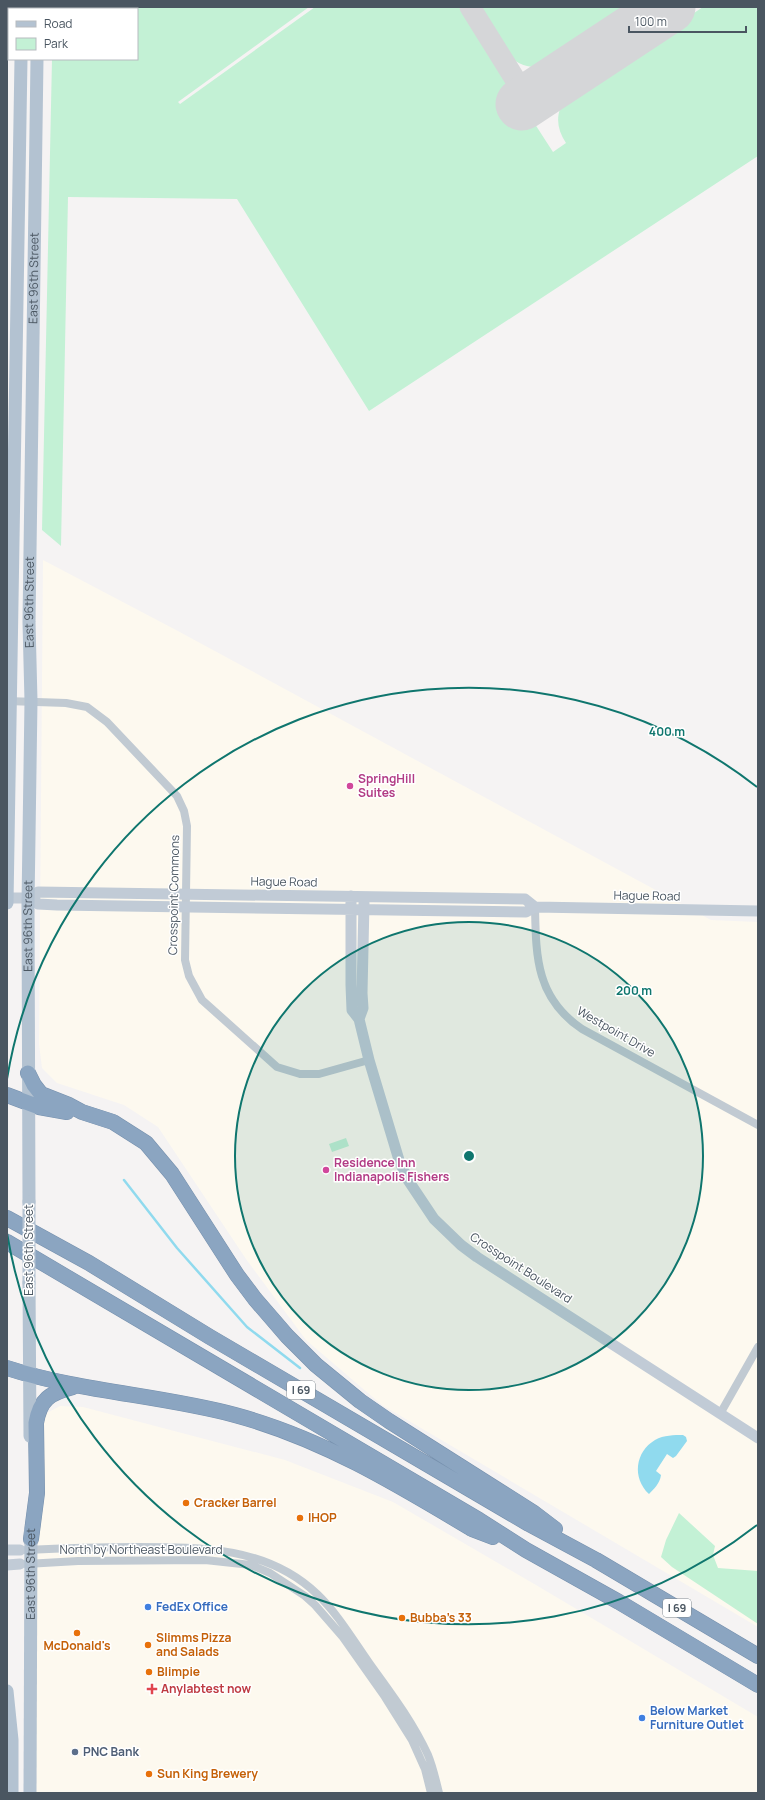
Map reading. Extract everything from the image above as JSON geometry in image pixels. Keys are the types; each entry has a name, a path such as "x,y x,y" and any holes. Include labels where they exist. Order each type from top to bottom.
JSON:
{"highway":[{"path":"28,1073 34,1085 41,1094 82,1112 113,1122 146,1143 172,1174 237,1275 255,1299 287,1336 316,1365 360,1401 534,1513 596,1560"},
{"path":"7,1095 39,1107 69,1113 82,1112"},
{"name":"I 69","path":"7,1218 89,1263 210,1337 516,1516 596,1560 758,1656"},
{"name":"I 69","path":"7,1242 479,1520 526,1550 619,1602 758,1685"},
{"path":"7,1368 29,1375 76,1386 211,1410 259,1422 283,1430 354,1462 472,1529 526,1550"},
{"path":"27,1546 37,1493 37,1415 43,1401 50,1395 76,1386"}],"main road":[{"name":"East 96th Street","path":"7,900 9,701 13,571 21,60"},
{"name":"East 96th Street","path":"30,1793 25,1564 27,1546 29,1375 28,1073 31,702 29,622 36,60"},
{"path":"17,332 22,367 22,419 24,422 31,423"},
{"path":"13,571 18,572 21,575 24,607 29,622"},
{"path":"7,1691 12,1740 12,1793"}],"street":[{"name":"Crosspoint Commons","path":"9,701 66,703 88,707 107,722 177,796 187,820 185,960 189,976 202,1000 272,1064 290,1072 305,1075 318,1074 369,1060"},
{"name":"Hague Road","path":"535,907 525,899 364,896 38,892 30,898 38,904 351,910 526,912 535,907 758,911"},
{"name":"Crosspoint Boulevard","path":"351,896 352,1010 359,1019 369,1060 404,1171 423,1203 447,1233 477,1257 758,1438"},
{"name":"Crosspoint Boulevard","path":"359,1019 363,1008 364,896"},
{"path":"7,900 30,898"},
{"name":"Westpoint Drive","path":"535,907 538,964 548,993 563,1014 582,1029 758,1125"},
{"path":"720,1414 758,1348"},
{"path":"7,1550 27,1546"},
{"name":"North by Northeast Boulevard","path":"27,1546 213,1549 256,1558 287,1573 310,1588 322,1600 347,1631 411,1723 428,1756 439,1793"},
{"name":"North by Northeast Boulevard","path":"25,1564 78,1561 205,1560 251,1565 270,1573 305,1596 315,1605 342,1636 385,1697 412,1740 424,1765 431,1793"},
{"path":"7,1565 25,1564"}],"shaded area":[{"path":"43,560 176,630 711,920 758,922 758,1627 382,1405 306,1340 246,1259 158,1127 124,1105 57,1083 42,1068 39,1044"},
{"path":"60,1406 83,1407 285,1460 393,1502 758,1717 758,1793 35,1793 36,1569 44,1469 43,1428 45,1414"}],"green space":[{"path":"309,7 178,102 180,104 315,7 459,7 553,152 566,143 560,132 558,120 560,109 566,98 703,7 758,7 758,156 369,411 237,199 68,197 61,546 42,530 52,60 138,60 138,8 53,8"},
{"path":"480,7 636,7 548,65 535,67 523,65 506,53 493,34 481,12"},
{"path":"346,1138 349,1146 332,1152 329,1144"},
{"path":"679,1513 715,1546 713,1555 718,1568 758,1571 758,1624 672,1567 661,1557 666,1540"}],"water":[{"path":"683,1435 686,1437 687,1441 673,1458 667,1454 656,1471 661,1475 659,1481 649,1494 644,1488 638,1473 638,1466 643,1451 648,1445 658,1438"}],"waterway":[{"path":"124,1180 177,1248 247,1327 300,1368"}],"taxiway":[{"path":"470,7 528,100"}],"runway":[{"path":"522,104 669,7"}],"place":[{"name":"SpringHill Suites","path":"350,786"},
{"name":"Residence Inn Indianapolis Fishers","path":"326,1170"},
{"name":"Cracker Barrel","path":"186,1503"},
{"name":"IHOP","path":"300,1518"},
{"name":"FedEx Office","path":"148,1607"},
{"name":"Bubba's 33","path":"402,1618"},
{"name":"McDonald's","path":"77,1633"},
{"name":"Slimms Pizza and Salads","path":"148,1645"},
{"name":"Blimpie","path":"149,1672"},
{"name":"Anylabtest now","path":"152,1689"},
{"name":"Below Market Furniture Outlet","path":"642,1718"},
{"name":"PNC Bank","path":"75,1752"},
{"name":"Sun King Brewery","path":"149,1774"}]}
